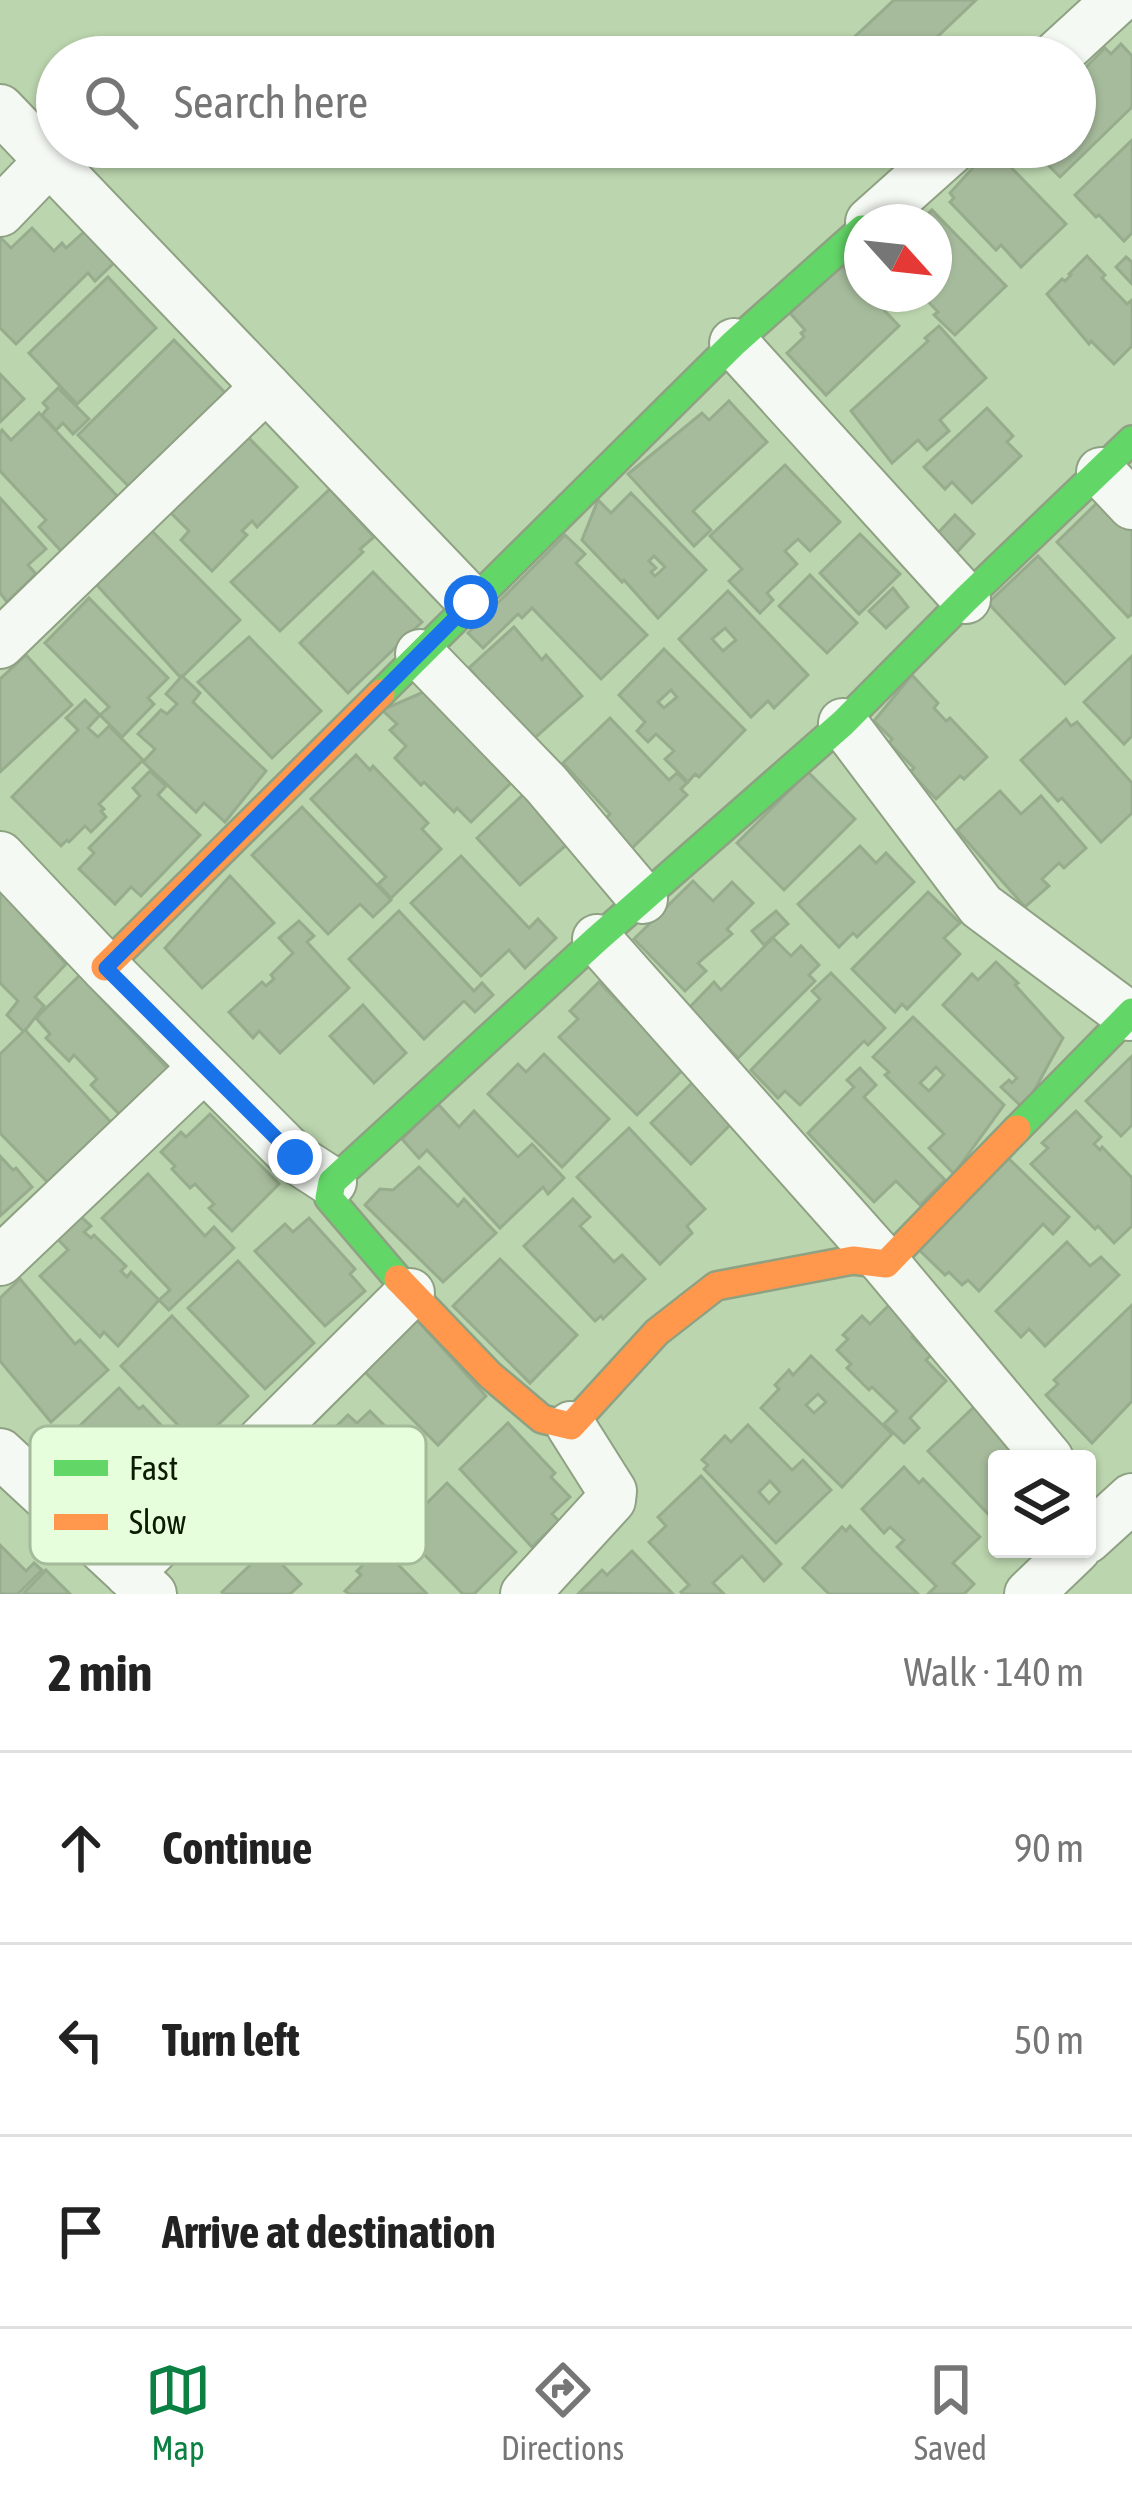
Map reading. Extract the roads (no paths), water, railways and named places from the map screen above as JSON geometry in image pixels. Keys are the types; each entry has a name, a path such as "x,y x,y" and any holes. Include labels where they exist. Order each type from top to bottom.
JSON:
{"street":[{"path":"1082,36 1112,13"},
{"path":"0,110 36,146"},
{"path":"0,212 42,168"},
{"path":"58,168 471,602"},
{"path":"890,204 930,168"},
{"path":"106,968 734,343 844,245"},
{"path":"734,343 966,599"},
{"path":"0,644 266,386"},
{"path":"525,1594 611,1500 612,1491 571,1426 542,1419 490,1375 410,1293 329,1198 332,1183 597,939 842,723 966,599 1122,472"},
{"path":"419,654 546,784 643,898"},
{"path":"842,723 981,906 1130,1014 886,1264"},
{"path":"1,858 295,1157 332,1183"},
{"path":"597,939 886,1264 1041,1450"},
{"path":"0,1262 204,1066"},
{"path":"571,1426 657,1332 716,1286 853,1260 886,1264"},
{"path":"286,1426 410,1293"},
{"path":"0,1453 30,1481"},
{"path":"1029,1594 1097,1523"}]}
